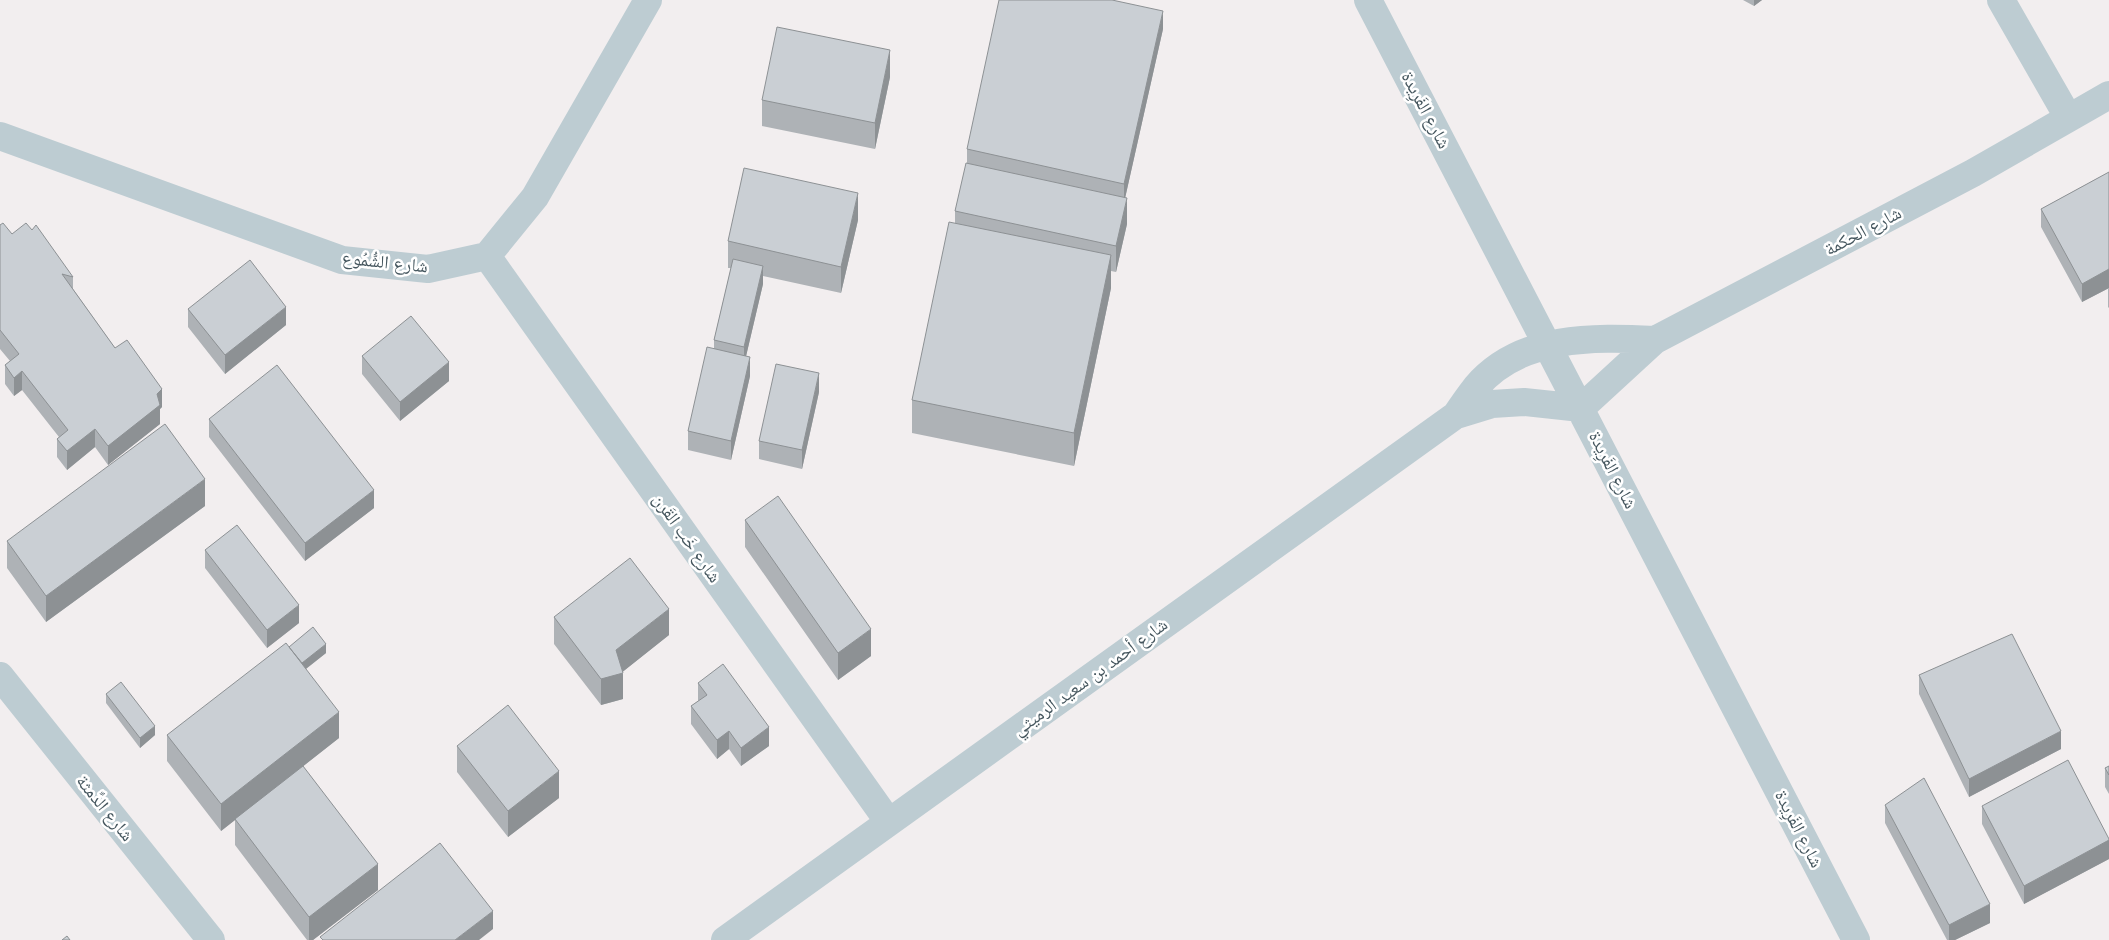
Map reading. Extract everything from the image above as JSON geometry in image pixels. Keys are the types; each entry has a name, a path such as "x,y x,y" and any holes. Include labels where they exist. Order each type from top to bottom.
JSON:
{"street":[{"path":"487,256 535,197 648,0"},
{"name":"شارع الفَرِيدة","path":"1368,0 1549,345 1856,940"},
{"path":"2001,0 2068,117"},
{"name":"شارع الحكمة","path":"1581,408 1655,340 1973,173 2109,95"},
{"name":"شارع الشُّمُوع","path":"0,136 342,260 428,269 487,256"},
{"name":"شارع خَب القَرن","path":"487,256 888,821"},
{"name":"شارع الحكمة","path":"1549,345 1586,339 1655,340"},
{"name":"شارع أحمد بن سعيد الرميثي","path":"725,940 888,821 1456,415 1477,386 1500,368 1523,354 1549,345"},
{"name":"شارع أحمد بن سعيد الرميثي","path":"1456,415 1492,404 1524,402 1581,408"},
{"name":"شارع الدِّمثة","path":"0,676 211,940"}],"building":[{"path":"999,0 1112,0 1163,11 1124,184 967,149"},
{"path":"777,27 890,50 875,123 762,100"},
{"path":"966,163 1127,198 1116,246 955,211"},
{"path":"744,168 858,193 841,267 728,241"},
{"path":"2109,172 2109,269 2082,284 2041,209"},
{"path":"949,222 1111,255 1074,433 912,400"},
{"path":"3,223 12,234 26,223 32,230 36,225 73,277 62,274 115,348 127,340 162,389 157,394 160,405 108,446 95,429 67,451 57,439 68,430 22,371 14,378 5,365 19,354 0,330 0,225"},
{"path":"733,259 763,266 744,347 714,340"},
{"path":"250,260 286,307 225,355 188,309"},
{"path":"411,316 449,362 400,402 362,356"},
{"path":"707,347 750,357 731,441 688,431"},
{"path":"776,364 819,373 802,450 759,441"},
{"path":"277,365 374,490 305,543 209,419"},
{"path":"165,424 205,479 46,596 7,541"},
{"path":"778,496 871,629 838,653 745,520"},
{"path":"237,525 299,605 267,630 205,550"},
{"path":"630,558 669,609 616,650 623,673 601,679 554,617"},
{"path":"313,627 326,644 302,663 289,647"},
{"path":"2012,634 2061,731 1969,779 1919,675"},
{"path":"286,643 339,712 221,804 167,735"},
{"path":"723,664 769,727 741,748 729,731 717,740 691,706 707,695 698,683"},
{"path":"121,682 155,726 140,738 106,694"},
{"path":"508,705 559,771 508,811 457,746"},
{"path":"2068,760 2109,840 2024,886 1982,806"},
{"path":"303,766 378,864 309,917 235,819"},
{"path":"2109,766 2109,775 2105,768"},
{"path":"1924,778 1990,904 1949,925 1885,805"},
{"path":"440,843 493,911 455,940 323,940 320,937"},
{"path":"67,936 70,940 62,940"}]}
